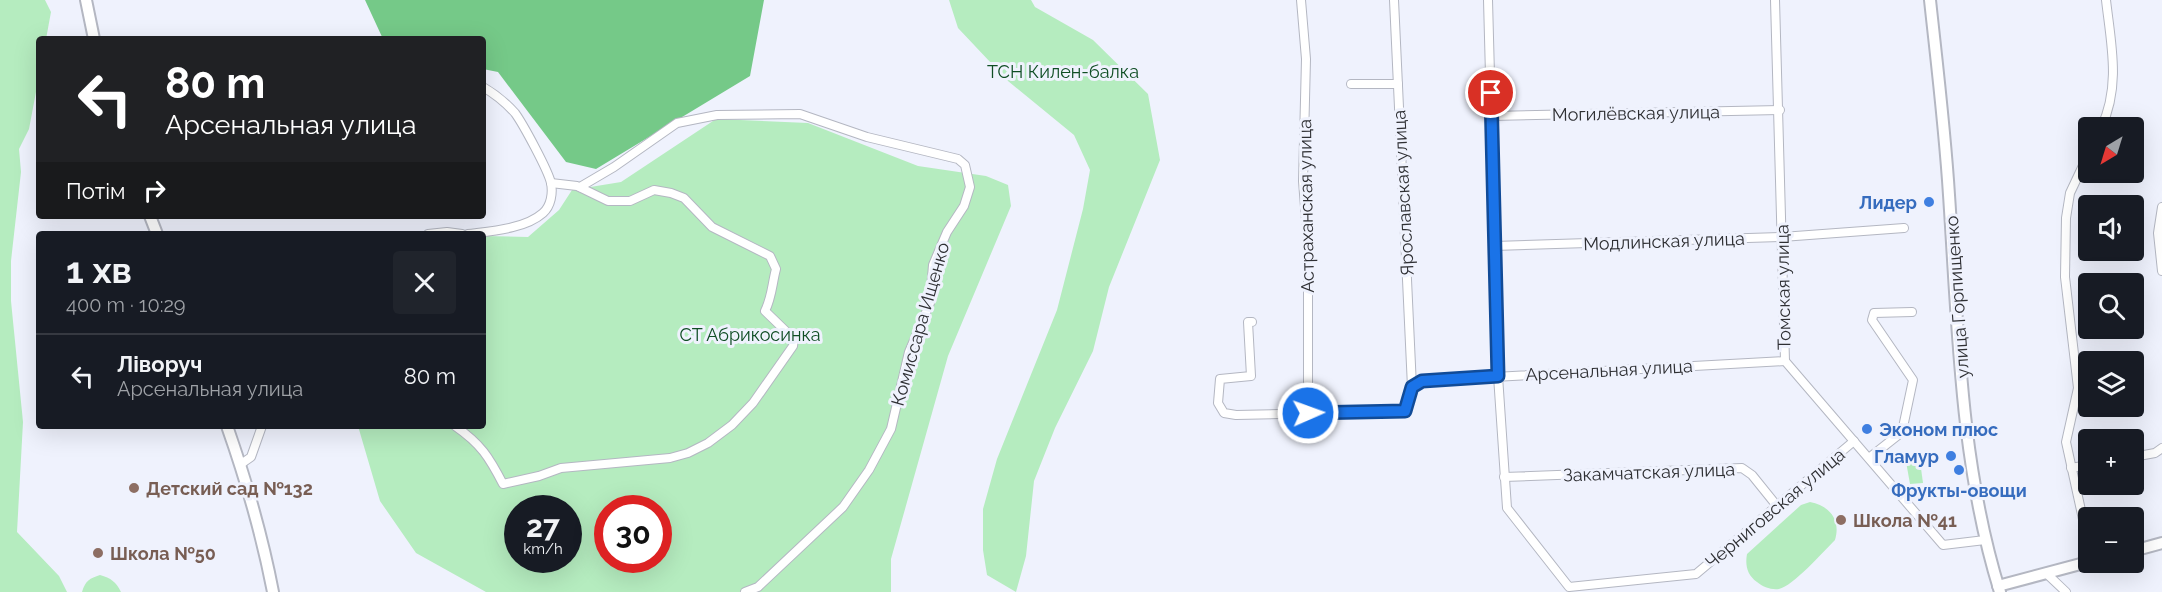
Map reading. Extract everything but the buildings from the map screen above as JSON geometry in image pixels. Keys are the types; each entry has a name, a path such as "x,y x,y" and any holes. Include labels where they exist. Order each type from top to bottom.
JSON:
{"main road":[{"path":"86,0 93,36"},
{"name":"улица Горпищенко","path":"1930,0 1947,156 1959,347 1975,495 1999,589"},
{"path":"228,429 241,465 267,560 273,592"},
{"path":"2144,548 2162,543"},
{"path":"1999,589 2078,565"}],"street":[{"name":"Астраханская улица","path":"1301,0 1306,60 1303,181 1308,246 1308,413"},
{"name":"Ярославская улица","path":"1394,0 1412,387"},
{"name":"Черниговская улица","path":"1488,0 1498,376 1507,508 1569,587 1696,574 1854,441"},
{"name":"Томская улица","path":"1775,0 1780,110 1785,362 1943,545 1985,540"},
{"path":"2106,0 2115,73 2110,109 2106,117"},
{"path":"1351,84 1398,84"},
{"path":"483,231 531,221 544,212 551,199 551,183 516,115 495,93 486,88"},
{"name":"Могилёвская улица","path":"1491,116 1780,110"},
{"name":"Комиссара Ищенко","path":"580,187 614,167 677,123 717,115 800,114 877,140 958,159 965,165 970,187 964,206 947,232 933,265 930,303 909,352 891,429 886,439 869,470 843,507 758,587 745,592"},
{"path":"2078,176 2070,193 2066,218 2065,277 2078,388 2066,442 2080,507"},
{"path":"459,429 476,441 485,452 503,484 539,476 561,468 670,458 688,453 732,425 753,403 793,346 794,339 765,311 772,297 771,285 776,269 770,256 712,227 684,198 654,190 630,201 608,201 580,187 567,183 551,183"},
{"path":"2162,207 2158,233 2162,271"},
{"name":"Модлинская улица","path":"1494,246 1782,237 1904,228"},
{"path":"1869,458 1902,432 1913,381 1872,320 1874,313 1912,312"},
{"path":"1252,321 1248,322 1251,376 1221,379 1218,403 1224,413 1236,415 1405,411 1412,387"},
{"name":"Арсенальная улица","path":"1412,387 1422,381 1785,362"},
{"path":"241,465 251,457 261,429"},
{"path":"2144,455 2155,453 2162,448"},
{"path":"2071,468 2078,467"},
{"name":"Закамчатская улица","path":"1504,477 1742,468 1752,475 1777,506"},
{"path":"2046,573 2066,592"}],"green space":[{"path":"0,0 45,0 51,12 47,36 36,36 36,92 29,129 19,149 21,172 11,261 11,301 23,422 17,532 59,576 67,592 0,592"},
{"path":"365,0 764,0 750,76 596,169 566,162 498,72 486,70 486,36 382,36"},
{"name":"ТСН Килен-балка","path":"949,0 1031,0 1035,7 1093,40 1148,94 1160,160 1109,287 1093,351 1055,428 1034,481 1026,556 1016,592 987,575 983,550 983,509 997,459 1057,310 1083,209 1090,170 1074,135 1008,81 958,28"},
{"name":"СТ Абрикосинка","path":"716,119 808,123 918,166 986,176 1008,185 1011,206 948,356 891,559 891,592 486,592 416,553 380,501 359,429 486,429 486,236 528,237 559,210 572,190 621,182"},
{"path":"1919,454 1923,483 1910,484 1905,456"},
{"path":"1810,502 1823,507 1832,515 1836,526 1835,540 1808,568 1785,587 1770,589 1762,585 1749,573 1747,554 1801,505"},
{"path":"100,575 113,581 121,592 82,592 88,581"}],"place":[{"name":"Лидер","path":"1929,202"},
{"name":"Эконом плюс","path":"1867,429"},
{"name":"Гламур","path":"1951,456"},
{"name":"Фрукты-овощи","path":"1959,470"},
{"name":"Детский сад №132","path":"134,488"},
{"name":"Школа №41","path":"1841,520"},
{"name":"Школа №50","path":"98,553"}],"route":[{"path":"1308,413 1405,411 1412,387 1422,381 1498,376 1491,93"}]}
